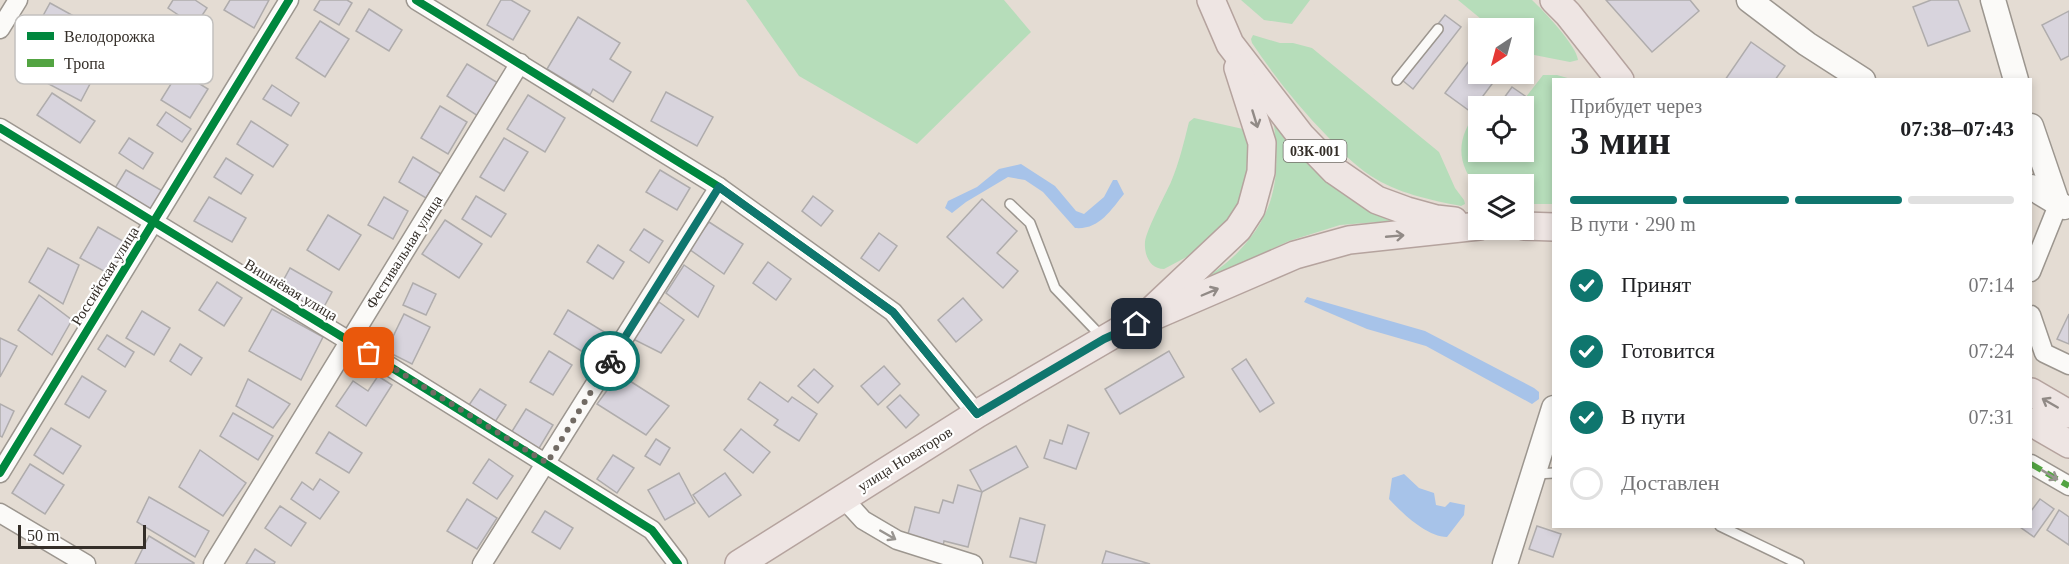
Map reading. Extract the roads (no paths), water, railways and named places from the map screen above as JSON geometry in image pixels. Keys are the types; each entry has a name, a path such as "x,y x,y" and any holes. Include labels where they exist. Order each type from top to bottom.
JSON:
{"main road":[{"name":"03К-001","path":"1211,0 1230,44 1286,119 1335,171 1377,200 1436,219 1468,223"},
{"path":"1749,0 1807,44 1860,78"},
{"path":"1993,0 2015,78"},
{"path":"1562,5 1618,78"},
{"path":"1137,324 1238,229 1251,209 1261,172 1262,143 1230,44"},
{"path":"2033,140 2064,207"},
{"path":"2032,188 2064,207"},
{"name":"улица Новаторов","path":"739,564 977,414 1104,339 1295,255 1348,240 1468,226"},
{"path":"1534,226 1552,227"},
{"path":"2032,393 2069,414"},
{"path":"1505,564 1543,474 1552,420"},
{"path":"2032,423 2069,444"}],"street":[{"path":"0,28 18,0"},
{"name":"Российская улица","path":"0,473 289,0"},
{"path":"416,0 719,187 893,312 977,414"},
{"name":"Фестивальная улица","path":"213,564 520,63"},
{"name":"Вишнёвая улица","path":"0,129 350,341 652,530 678,564"},
{"path":"482,564 719,187"},
{"path":"2032,270 2064,207"},
{"path":"2032,318 2044,352 2069,365"},
{"path":"2032,465 2069,486"},
{"path":"843,498 863,520 897,540 973,564"},
{"path":"0,513 86,564"}],"lane":[{"path":"1397,80 1438,29"},
{"path":"1010,204 1030,223 1055,288 1104,339"},
{"path":"1724,528 1799,564"}],"water":[{"path":"1021,164 1055,186 1076,211 1084,214 1104,197 1113,180 1117,180 1124,194 1109,213 1097,223 1083,228 1075,228 1043,192 1025,180 1008,177 952,213 945,208 948,201 977,187 999,169"},
{"path":"1307,297 1425,331 1534,388 1539,392 1539,399 1532,404 1426,346 1367,329 1304,302"},
{"path":"1404,474 1419,488 1434,493 1436,505 1445,507 1450,502 1465,505 1464,515 1447,537 1423,529 1389,499 1392,478"}]}
